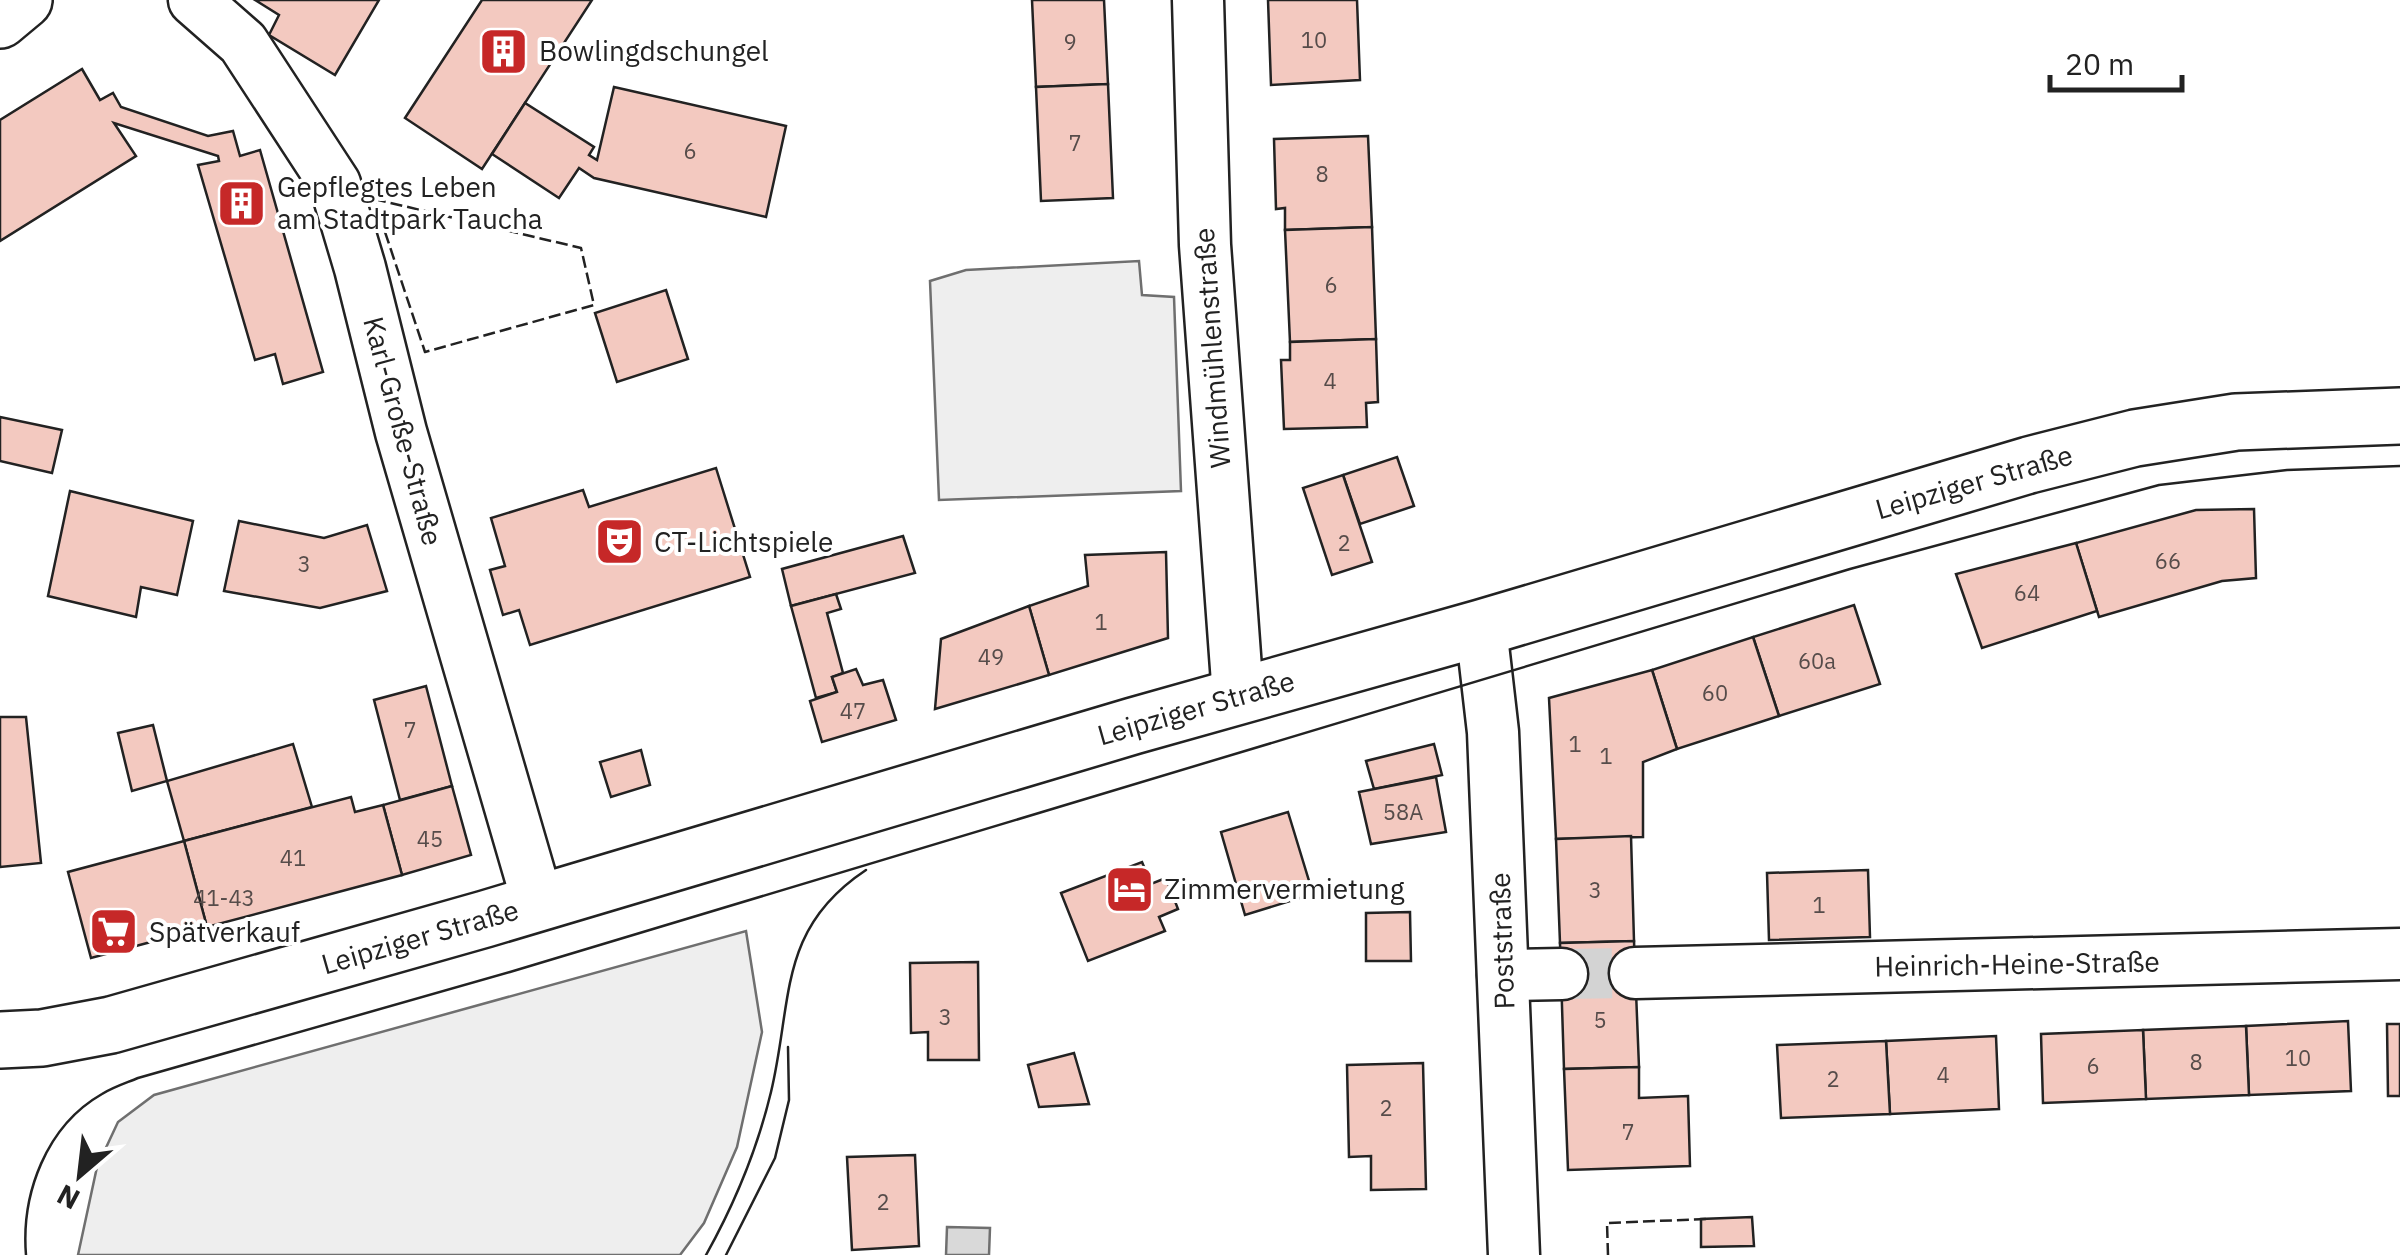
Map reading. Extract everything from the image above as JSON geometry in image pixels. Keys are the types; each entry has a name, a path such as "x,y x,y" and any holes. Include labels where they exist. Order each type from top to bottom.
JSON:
{"main road":[{"path":"0,20 24,0"},
{"name":"Leipziger Straße","path":"0,1040 42,1038 111,1025 1481,628 1822,524 2135,438 2236,422 2400,416"}],"street":[{"name":"Karl-Große-Straße","path":"194,0 243,43 335,184 411,467 538,903"},
{"name":"Windmühlenstraße","path":"1198,0 1205,246 1238,696"},
{"name":"Poststraße","path":"1481,628 1494,732 1514,1255"},
{"name":"Heinrich-Heine-Straße","path":"1635,973 2400,954"},
{"path":"1504,974 1562,974"}],"shaded area":[{"path":"1139,261 1142,295 1174,297 1181,491 939,500 930,281 966,270"},
{"path":"746,931 762,1032 737,1147 704,1223 680,1255 78,1255 97,1167 118,1122 154,1095"},
{"path":"947,1227 990,1228 989,1255 946,1255"}],"building":[{"path":"255,0 379,0 335,75 269,35 279,15"},
{"name":"Bowlingdschungel","path":"482,0 592,0 482,169 405,118"},
{"path":"1032,0 1104,0 1108,84 1036,87"},
{"path":"1268,0 1357,0 1360,80 1271,85"},
{"name":"Gepflegtes Leben am Stadtpark Taucha","path":"82,69 100,100 113,93 121,107 208,136 233,131 240,156 260,150 323,372 283,384 275,354 255,360 198,165 219,161 218,156 114,123 136,156 0,241 0,120"},
{"path":"1108,84 1113,198 1041,201 1036,87"},
{"path":"614,87 786,126 766,217 594,178 579,168 559,198 492,154 525,103 594,147 589,155 597,160"},
{"path":"1368,136 1372,227 1285,230 1285,208 1276,209 1274,139"},
{"path":"1372,227 1376,339 1290,342 1285,230"},
{"path":"666,290 688,359 617,382 595,313"},
{"path":"1376,339 1378,402 1366,403 1367,427 1284,429 1281,360 1290,360 1290,342"},
{"path":"0,417 62,430 52,473 0,461"},
{"path":"1397,457 1414,506 1360,524 1343,475"},
{"name":"CT-Lichtspiele","path":"716,468 750,577 530,645 519,610 503,615 490,570 505,566 491,518 583,490 589,507"},
{"path":"1343,475 1372,562 1332,575 1303,488"},
{"path":"70,491 193,521 177,595 141,587 136,617 48,596"},
{"path":"2254,509 2256,578 2222,581 2099,617 2076,543 2196,510"},
{"path":"239,521 324,538 367,525 387,591 320,608 224,591"},
{"path":"903,536 915,573 791,606 782,569"},
{"path":"2076,543 2097,611 1982,648 1956,574"},
{"path":"1166,552 1168,638 1049,675 1029,606 1088,586 1085,555"},
{"path":"836,594 841,609 827,613 843,673 832,677 837,692 816,698 791,606"},
{"path":"1854,605 1880,684 1779,716 1753,637"},
{"path":"1029,606 1049,675 935,709 941,639"},
{"path":"1753,637 1779,716 1677,749 1652,670"},
{"path":"856,669 863,685 883,680 896,720 822,742 810,701 837,692 832,677"},
{"path":"1652,670 1677,749 1643,762 1643,837 1556,839 1549,698"},
{"path":"426,686 452,786 400,800 374,700"},
{"path":"0,717 26,717 41,863 0,867"},
{"path":"153,725 167,781 132,791 118,733"},
{"path":"293,744 312,807 184,841 167,781"},
{"path":"1434,744 1442,775 1374,789 1366,761"},
{"path":"641,750 650,785 611,797 600,762"},
{"path":"1436,777 1446,832 1371,844 1359,792"},
{"path":"452,786 471,855 402,875 383,805"},
{"path":"351,797 355,812 383,805 402,875 207,927 184,841"},
{"path":"1288,812 1313,894 1245,915 1221,832"},
{"path":"1631,836 1634,941 1560,943 1556,839"},
{"path":"184,841 207,927 91,958 68,872"},
{"path":"1142,862 1151,884 1166,878 1178,909 1159,917 1165,931 1088,961 1061,893"},
{"path":"1868,870 1870,937 1769,940 1767,873"},
{"path":"1410,912 1411,961 1366,961 1366,913"},
{"path":"1634,941 1639,1067 1564,1069 1560,943"},
{"path":"978,962 979,1060 928,1060 928,1032 911,1033 910,963"},
{"path":"2348,1021 2351,1091 2249,1095 2246,1026"},
{"path":"2387,1024 2400,1024 2400,1096 2388,1096"},
{"path":"2246,1026 2249,1095 2146,1099 2143,1030"},
{"path":"2143,1030 2146,1099 2043,1103 2041,1034"},
{"path":"1996,1036 1999,1109 1890,1114 1886,1041"},
{"path":"1886,1041 1890,1114 1781,1118 1777,1045"},
{"path":"1074,1053 1089,1104 1039,1107 1028,1065"},
{"path":"1423,1063 1426,1189 1371,1190 1371,1156 1349,1157 1347,1065"},
{"path":"1639,1067 1639,1098 1688,1096 1690,1166 1568,1170 1564,1069"},
{"path":"915,1155 919,1246 852,1250 847,1157"},
{"path":"1752,1217 1754,1246 1701,1247 1701,1219"}],"tunnel":[{"path":"1562,974 1635,973"}],"tram line":[{"path":"26,1255 33,1186 52,1143 82,1108 138,1078 510,972 1850,569 2159,485 2287,470 2400,466"},
{"path":"706,1255 736,1196 759,1135 778,1058 793,969 803,942 837,893 866,870"},
{"path":"726,1255 775,1158 789,1100 788,1047"}],"fence":[{"path":"374,199 581,248 594,305 425,352 374,199"},
{"path":"1608,1255 1607,1223 1706,1219"}],"place":[{"name":"Bowlingdschungel","path":"504,51"},
{"name":"Gepflegtes Leben am Stadtpark Taucha","path":"242,203"},
{"name":"CT-Lichtspiele","path":"619,542"},
{"name":"Zimmervermietung","path":"1129,889"},
{"name":"Spätverkauf","path":"114,932"}]}
